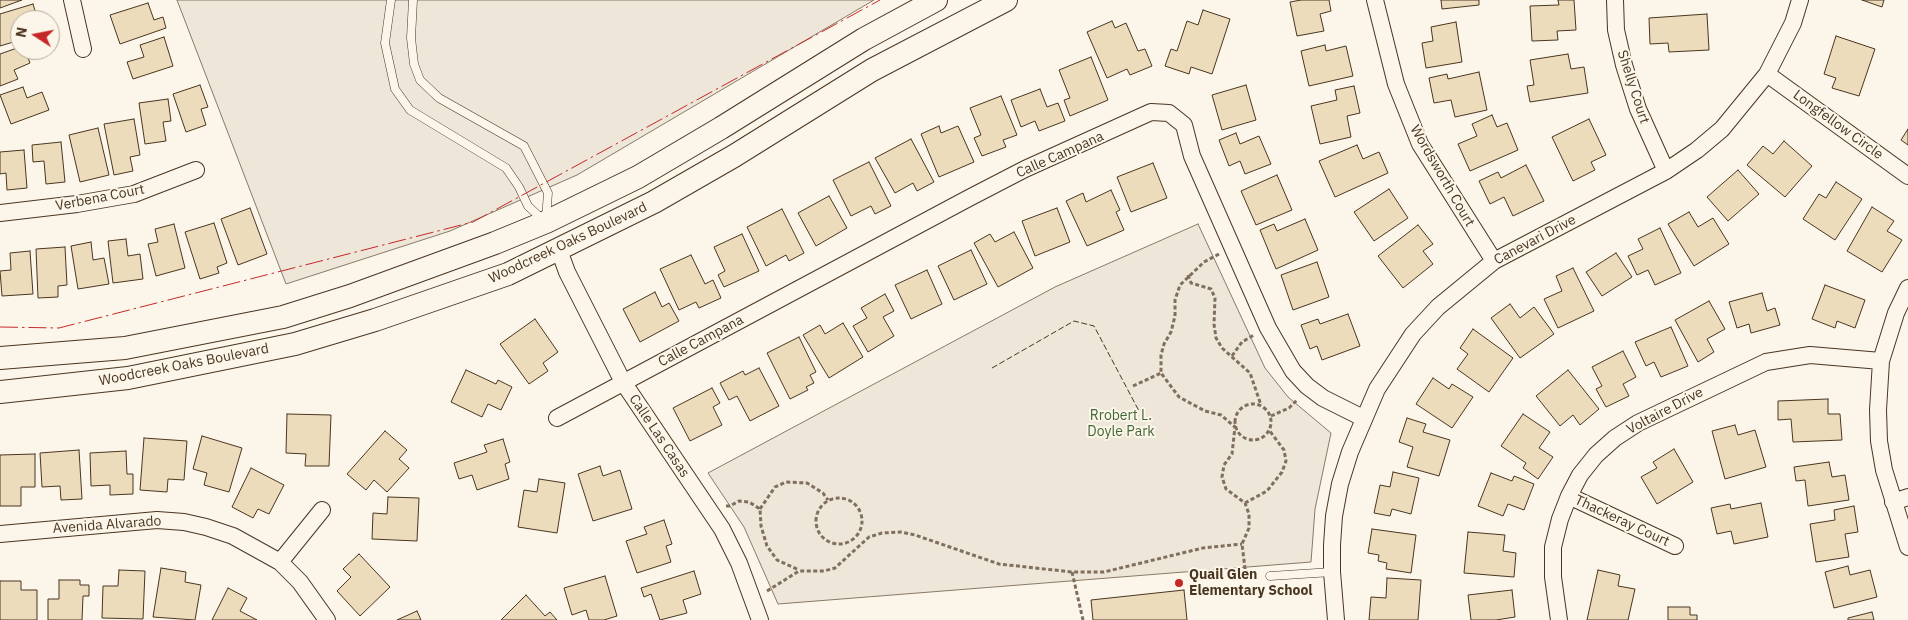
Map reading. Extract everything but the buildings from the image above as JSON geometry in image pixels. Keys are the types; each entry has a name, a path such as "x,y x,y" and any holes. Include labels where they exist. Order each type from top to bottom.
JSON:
{"main road":[{"name":"Woodcreek Oaks Boulevard","path":"0,358 125,348 283,317 418,273 546,222 638,177 864,39 936,0"},
{"name":"Woodcreek Oaks Boulevard","path":"0,392 128,378 295,344 451,295 508,274 654,202 734,156 872,70 1006,0"},
{"path":"546,222 559,250"}],"street":[{"path":"72,0 83,49"},
{"name":"Wordsworth Court","path":"1374,0 1396,84 1417,137 1439,176 1494,261"},
{"name":"Shelly Court","path":"1615,0 1616,30 1624,66 1638,109 1666,171"},
{"name":"Canevari Drive","path":"1336,620 1332,572 1334,516 1340,484 1363,418 1377,389 1413,334 1438,307 1494,261 1666,171 1697,150 1722,129 1767,74 1793,23 1800,0"},
{"name":"Longfellow Circle","path":"1767,74 1908,176"},
{"name":"Calle Campana","path":"557,418 1001,182 1151,112 1169,113 1184,125 1192,156 1232,247 1268,328 1293,371 1307,386 1338,407 1363,418"},
{"name":"Verbena Court","path":"0,213 77,204 134,194 196,170"},
{"name":"Calle Las Casas","path":"559,250 567,272 623,382 648,422 705,503 735,555 752,595 760,620"},
{"path":"1908,288 1896,313 1881,362 1878,410 1879,441 1900,500 1908,547"},
{"name":"Voltaire Drive","path":"1558,620 1553,577 1554,547 1560,519 1569,496 1596,455 1615,438 1638,423 1766,362 1810,355 1881,362"},
{"name":"Thackeray Court","path":"1569,496 1675,546"},
{"path":"280,562 322,510"},
{"name":"Avenida Alvarado","path":"0,534 157,520 184,522 233,536 280,562 300,582 328,620"}],"lane":[{"path":"390,0 385,43 395,89 410,110 506,168 519,187 528,206 546,222"},
{"path":"413,0 411,38 414,64 420,80 439,98 524,146 548,193 546,222"},
{"path":"1270,576 1332,572"}],"path":[{"path":"1232,247 1204,262 1188,275 1180,285 1175,300 1175,316 1161,355 1161,373 1179,397 1206,411 1221,415 1248,440 1260,439 1270,430"},
{"path":"1188,275 1191,283 1211,289 1215,298 1214,324 1216,338 1222,348 1250,373 1262,405 1271,416 1270,430 1284,450 1286,460 1282,472 1267,491 1245,503"},
{"path":"1232,356 1242,342 1268,328"},
{"path":"1133,386 1161,373"},
{"path":"1271,416 1289,408 1307,386"},
{"path":"1246,577 1242,544 1249,528 1249,514 1245,503 1226,489 1222,477 1224,465 1232,454 1236,415 1244,406 1262,405"},
{"path":"828,500 823,493 807,482 786,482 775,487 760,509 761,526 767,546 777,560 799,571 824,571 835,568 869,537 882,533 901,532 999,564 1072,572 1104,572 1203,548 1242,544"},
{"path":"844,498 858,506 862,522 857,537 850,542 836,545 829,543 818,533 816,518 822,505 828,500 844,498"},
{"path":"705,503 730,506 739,501 750,502 760,509"},
{"path":"850,542 854,551"},
{"path":"752,595 772,590 789,576 799,571"},
{"path":"1072,572 1083,620"}],"green space":[{"path":"177,0 874,0 577,175 450,231 286,284"},
{"name":"Rrobert L. Doyle Park","path":"1198,224 1265,368 1288,397 1331,433 1315,509 1311,562 778,604 744,527 708,473 1055,287"}],"fence":[{"path":"992,368 1074,321 1094,326 1139,411"}],"power":[{"path":"0,327 59,328 473,222 880,0"}],"place":[{"name":"Quail Glen Elementary School","path":"1179,583"}]}
